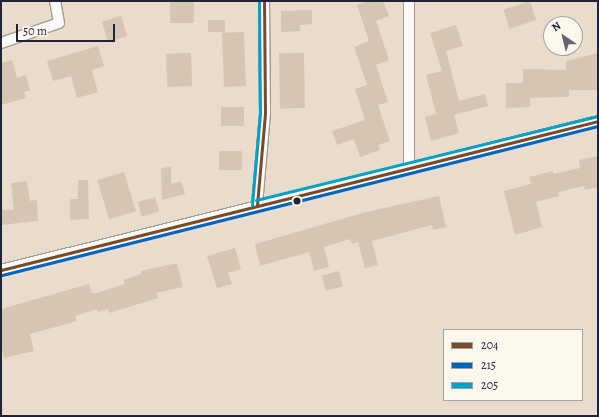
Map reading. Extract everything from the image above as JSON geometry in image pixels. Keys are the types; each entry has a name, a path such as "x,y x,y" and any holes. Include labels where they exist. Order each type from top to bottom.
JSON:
{"street":[{"path":"1,43 59,23 55,1"},
{"path":"257,205 265,113 264,1"},
{"path":"409,1 409,168"},
{"path":"1,270 598,121"}],"building":[{"path":"170,1 194,1 194,23 170,23"},
{"path":"369,1 383,1 389,16 376,21 389,60 376,65 388,102 378,105 390,141 378,145 380,150 360,157 354,139 337,145 332,131 365,120 355,89 367,85 354,47 369,41 357,5"},
{"path":"530,1 536,20 510,29 503,10"},
{"path":"312,10 312,24 300,25 300,31 281,32 281,11"},
{"path":"121,16 127,36 108,42 102,22"},
{"path":"208,20 225,20 225,32 208,32"},
{"path":"456,25 463,46 446,51 459,101 485,94 488,106 454,115 459,133 431,141 425,117 436,114 426,75 442,71 430,33"},
{"path":"244,32 246,86 224,87 222,33"},
{"path":"98,46 104,66 92,70 98,92 77,98 71,76 53,81 47,61"},
{"path":"191,53 192,86 167,87 166,54"},
{"path":"279,53 304,53 305,108 280,108"},
{"path":"598,53 598,90 569,90 569,97 530,98 530,107 506,108 506,83 523,83 523,69 566,70 566,61"},
{"path":"12,60 17,78 26,75 30,90 24,92 26,98 1,105 1,63"},
{"path":"221,107 244,107 244,126 221,126"},
{"path":"219,151 242,151 242,170 219,170"},
{"path":"598,156 598,187 585,190 584,186 558,192 559,196 536,202 542,227 515,235 504,191 531,184 529,177 553,171 553,174 580,168 579,160"},
{"path":"171,166 171,184 181,181 185,194 162,200 161,169"},
{"path":"124,172 136,211 109,219 97,180"},
{"path":"78,180 88,180 89,219 70,220 70,199 78,199"},
{"path":"27,181 30,201 37,200 38,221 1,225 1,210 14,210 11,183"},
{"path":"439,196 446,227 433,230 432,225 372,241 378,265 365,268 358,242 352,244 350,239 324,247 329,267 314,271 309,252 260,266 255,244 366,212"},
{"path":"155,197 159,211 142,216 138,202"},
{"path":"235,248 241,269 228,273 232,284 217,288 207,256"},
{"path":"177,263 183,287 156,293 158,298 109,313 108,309 98,312 97,309 75,316 77,321 30,334 34,351 4,358 1,344 1,309 89,284 92,293 97,293 125,284 123,280 141,274 141,271"},
{"path":"339,271 343,286 326,291 322,276"}],"transit line":[{"name":"205","path":"252,205 260,113 259,1"},
{"name":"204","path":"257,205 265,113 264,1"},
{"name":"205","path":"256,200 597,116"},
{"name":"204","path":"1,270 598,121"},
{"name":"215","path":"2,275 598,126"}]}
